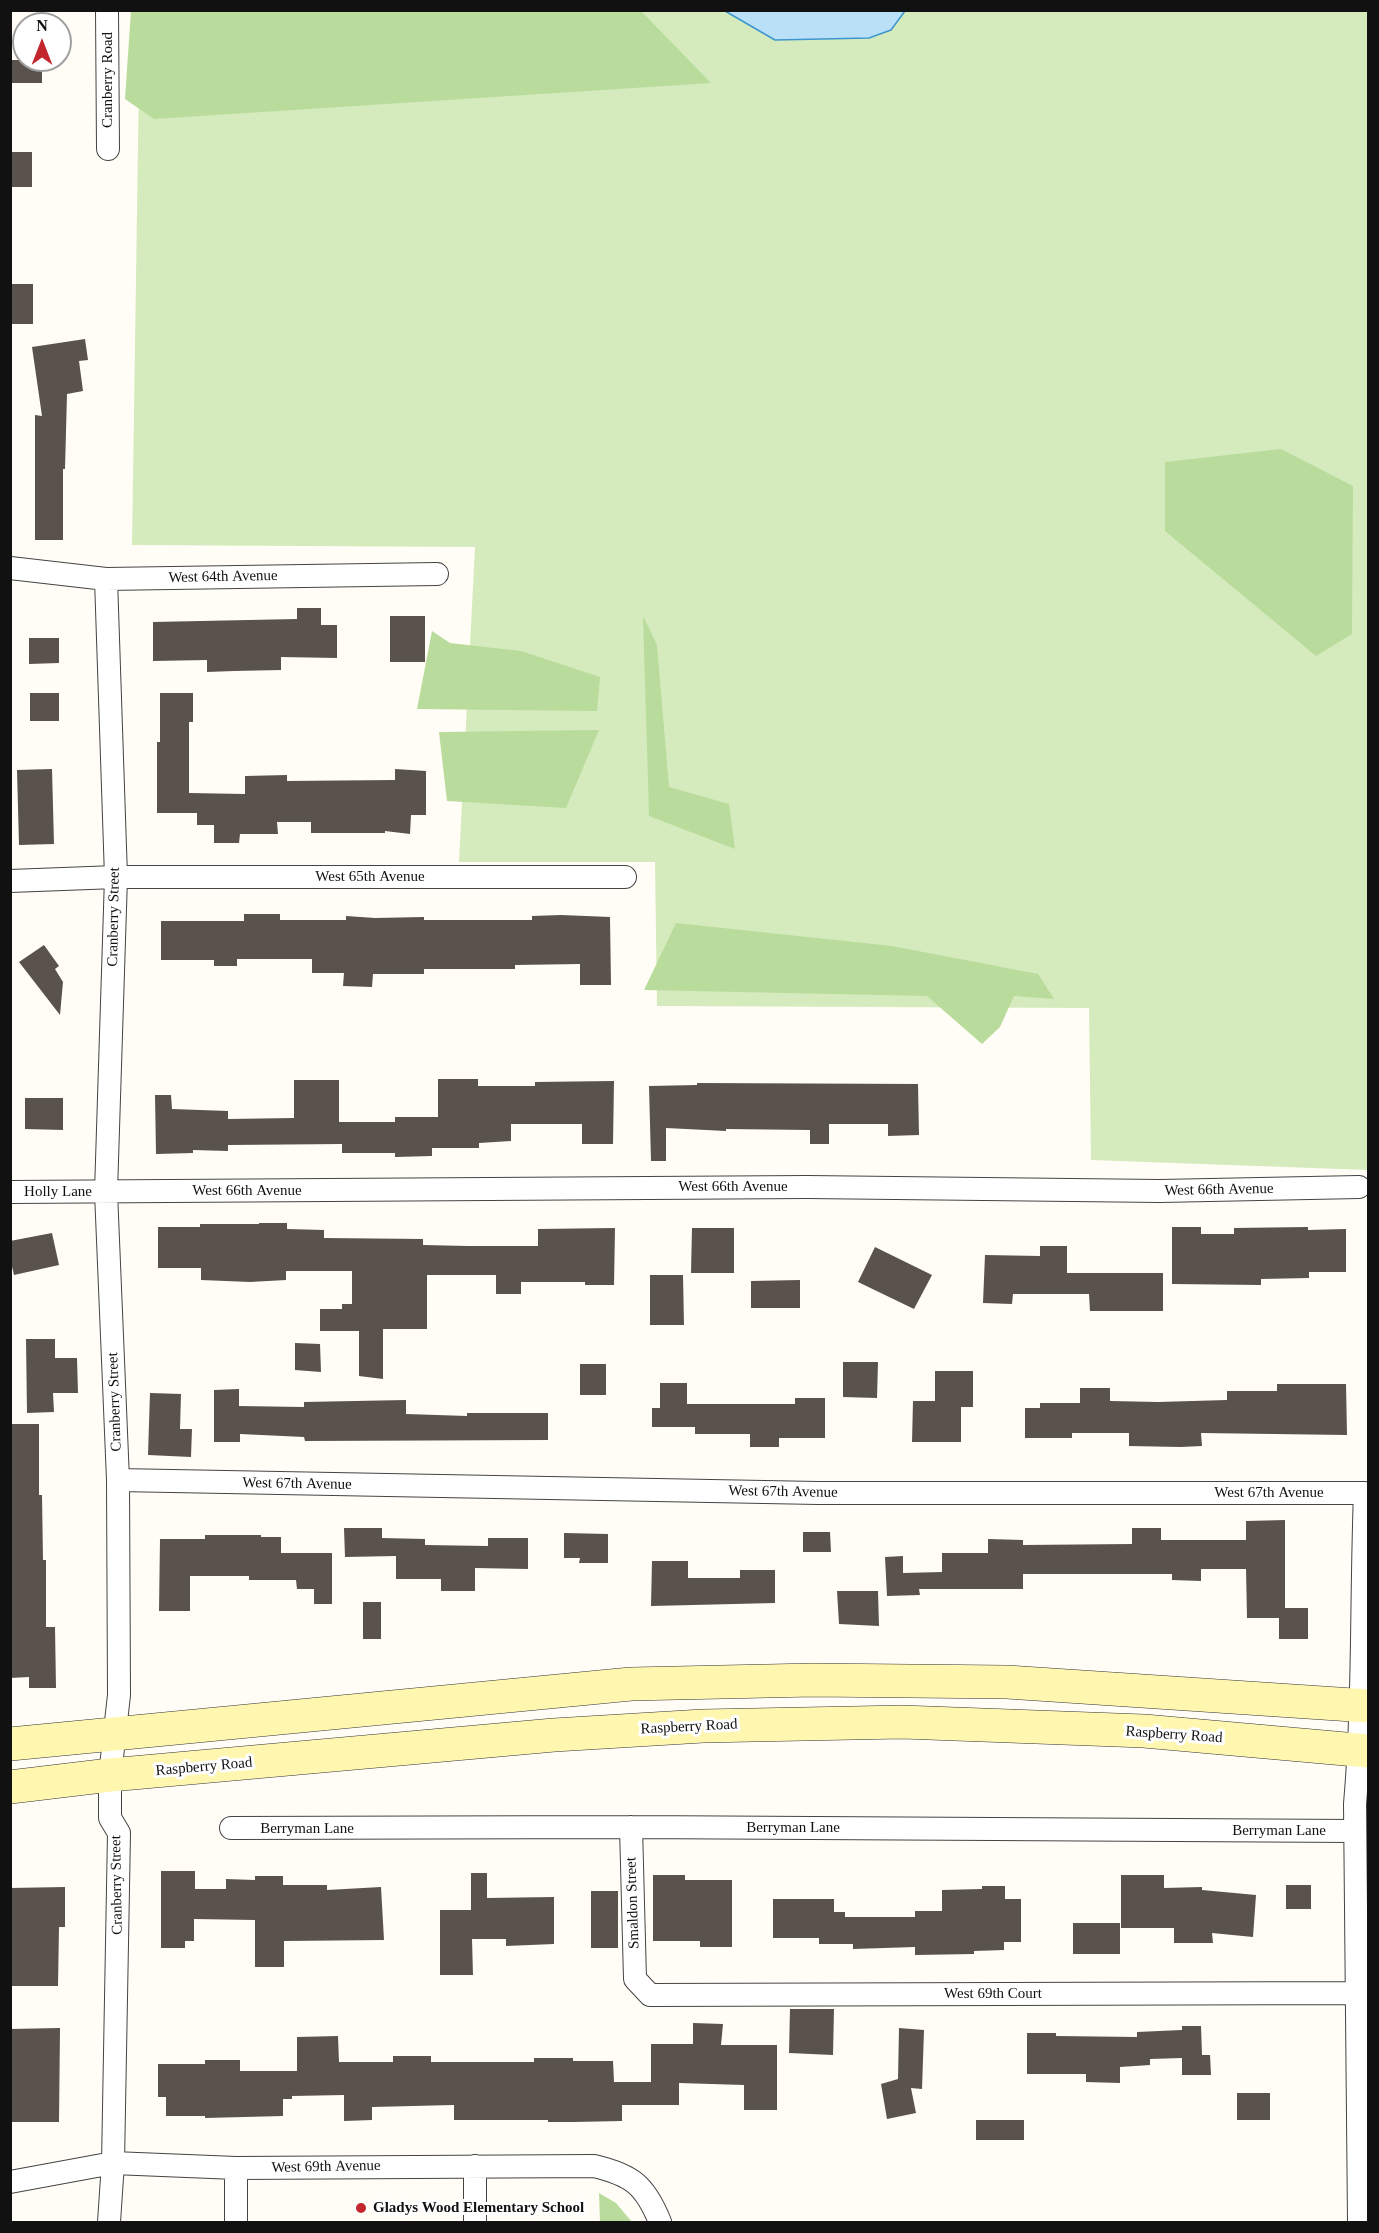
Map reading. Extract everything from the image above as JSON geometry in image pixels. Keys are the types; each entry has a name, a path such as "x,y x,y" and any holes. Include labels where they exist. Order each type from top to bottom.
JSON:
{"main road":[{"path":"10,1744 642,1684 813,1680 1007,1683 1365,1706"},
{"name":"Raspberry Road","path":"10,1787 110,1775 554,1735 714,1725 902,1722 1133,1731 1364,1751"}],"street":[{"name":"Cranberry Road","path":"107,10 108,149"},
{"name":"West 64th Avenue","path":"10,568 106,579 437,574"},
{"name":"Cranberry Street","path":"106,579 116,877 106,1192 118,1480 119,1695 110,1775 110,1818 119,1833 113,2163 109,2223"},
{"name":"West 65th Avenue","path":"10,881 116,877 625,877"},
{"name":"West 66th Avenue","path":"106,1192 795,1187 1160,1191 1359,1187"},
{"name":"Holly Lane","path":"10,1192 106,1192"},
{"name":"West 67th Avenue","path":"118,1480 818,1493 1365,1493 1361,1577 1365,1706"},
{"path":"1359,2223 1355,1804 1364,1751 1365,1706"},
{"name":"Berryman Lane","path":"231,1828 631,1827 1356,1831"},
{"name":"Smaldon Street","path":"631,1827 635,1979"},
{"name":"West 69th Court","path":"635,1979 650,1995 1357,1993"},
{"name":"West 69th Avenue","path":"10,2182 113,2163 236,2168 594,2166 620,2172 639,2184 660,2223"},
{"path":"475,2166 475,2223"},
{"path":"236,2168 236,2223"}],"green space":[{"path":"131,10 641,11 711,83 154,119 125,99"},
{"path":"140,11 1368,11 1368,1170 1091,1160 1089,1008 657,1006 655,862 459,862 475,547 132,545"},
{"path":"1281,449 1353,486 1352,634 1316,656 1165,531 1165,462"},
{"path":"643,616 657,645 669,787 729,804 735,849 649,816"},
{"path":"432,631 450,643 521,651 600,677 597,711 417,709"},
{"path":"599,730 566,808 447,801 439,732"},
{"path":"676,923 892,946 1038,974 1054,999 1014,996 1000,1027 982,1044 927,996 644,990"},
{"path":"599,2193 616,2203 632,2222 600,2222"}],"water":[{"path":"725,11 905,11 891,30 869,38 775,40"}],"building":[{"path":"10,60 12,60 12,72 42,72 42,83 10,83"},
{"path":"10,152 32,152 32,187 10,187"},
{"path":"10,284 33,284 33,324 10,324"},
{"path":"85,339 88,360 79,361 83,391 67,394 65,469 63,469 63,540 35,540 35,415 42,416 32,347"},
{"path":"297,608 321,608 321,625 337,625 337,658 281,657 281,670 207,672 207,660 153,661 153,622 297,619"},
{"path":"390,616 425,616 425,662 390,662"},
{"path":"29,638 59,638 59,663 29,664"},
{"path":"30,693 59,693 59,721 30,721"},
{"path":"160,693 193,693 193,722 189,722 189,793 245,794 245,776 287,775 287,781 395,780 395,769 426,771 426,815 411,815 410,834 385,831 385,833 311,833 311,822 277,822 278,834 240,834 239,843 214,843 214,825 197,825 197,813 157,813"},
{"path":"52,769 54,844 19,845 17,770"},
{"path":"244,914 280,914 280,920 346,920 346,916 424,917 424,920 532,920 532,916 561,915 610,917 611,985 580,985 580,964 515,965 515,969 424,969 424,974 373,974 372,987 343,986 344,973 312,973 312,959 237,959 237,966 214,966 214,960 161,960 161,921 244,921"},
{"path":"44,945 59,966 55,969 63,982 60,1015 19,962"},
{"path":"438,1079 478,1079 478,1086 535,1086 535,1082 614,1081 613,1144 582,1144 582,1124 511,1124 511,1141 479,1143 479,1148 432,1148 432,1156 395,1157 395,1153 342,1153 342,1144 228,1145 228,1151 193,1150 193,1153 156,1154 155,1095 171,1095 172,1109 228,1111 228,1119 294,1118 294,1080 339,1080 339,1122 395,1122 395,1117 438,1117"},
{"path":"697,1083 918,1084 919,1135 888,1136 888,1124 829,1124 829,1144 810,1144 810,1130 726,1129 726,1131 666,1128 666,1161 651,1161 649,1086 697,1085"},
{"path":"25,1098 63,1098 63,1130 25,1129"},
{"path":"287,1223 287,1229 324,1230 324,1238 423,1239 423,1245 468,1246 538,1246 538,1229 615,1228 614,1285 585,1285 585,1282 521,1282 521,1294 496,1294 496,1275 427,1275 427,1329 383,1329 383,1379 359,1376 359,1331 320,1331 320,1309 342,1309 342,1304 352,1304 352,1271 286,1271 286,1280 250,1282 201,1280 201,1268 158,1268 158,1227"},
{"path":"1172,1227 1201,1227 1201,1234 1234,1234 1234,1228 1346,1229 1346,1272 1309,1272 1309,1278 1261,1279 1261,1285 1172,1284"},
{"path":"692,1228 734,1228 734,1273 691,1273"},
{"path":"52,1233 59,1265 14,1275 10,1258 10,1241"},
{"path":"1040,1246 1067,1246 1067,1273 1163,1273 1163,1311 1090,1311 1089,1294 1013,1294 1012,1304 983,1303 985,1255 1040,1256"},
{"path":"875,1247 932,1275 914,1309 858,1282"},
{"path":"650,1275 683,1275 684,1325 650,1325"},
{"path":"800,1280 800,1308 751,1308 751,1281"},
{"path":"26,1339 55,1339 55,1358 77,1358 78,1393 53,1393 54,1412 27,1413"},
{"path":"295,1343 320,1344 321,1372 295,1370"},
{"path":"843,1362 878,1362 877,1398 843,1397"},
{"path":"580,1364 606,1364 606,1395 580,1395"},
{"path":"935,1371 973,1371 973,1407 961,1407 961,1442 912,1442 913,1401 935,1401"},
{"path":"660,1383 687,1383 687,1404 795,1404 795,1398 825,1398 825,1438 779,1438 779,1447 750,1447 750,1434 695,1434 695,1427 652,1427 652,1408 660,1408"},
{"path":"1277,1384 1346,1384 1347,1435 1201,1433 1202,1446 1181,1447 1129,1446 1129,1433 1072,1433 1072,1438 1025,1438 1025,1408 1040,1408 1040,1403 1080,1403 1080,1388 1110,1388 1110,1401 1158,1402 1227,1400 1227,1391 1277,1391"},
{"path":"239,1389 239,1406 304,1407 304,1402 406,1400 406,1414 467,1416 467,1413 548,1413 548,1440 305,1441 304,1437 240,1434 240,1442 214,1442 214,1390"},
{"path":"150,1393 181,1394 180,1429 192,1429 191,1457 148,1455"},
{"path":"12,1424 39,1424 39,1495 42,1495 43,1560 46,1560 46,1627 55,1627 56,1688 29,1688 29,1677 10,1678"},
{"path":"1285,1520 1285,1608 1308,1608 1308,1639 1279,1639 1279,1618 1247,1618 1246,1569 1201,1569 1201,1581 1172,1580 1172,1574 1023,1574 1023,1589 919,1589 920,1595 887,1596 885,1557 903,1556 903,1573 942,1572 942,1553 988,1553 988,1539 1023,1540 1023,1545 1132,1544 1132,1528 1161,1528 1161,1540 1246,1540 1246,1521"},
{"path":"344,1528 382,1528 382,1538 425,1539 425,1545 488,1546 488,1538 528,1538 528,1569 475,1568 475,1591 441,1591 441,1579 396,1579 396,1556 345,1557"},
{"path":"803,1532 830,1532 831,1552 803,1552"},
{"path":"564,1533 608,1534 608,1563 579,1563 580,1558 564,1558"},
{"path":"205,1535 281,1537 281,1553 332,1553 332,1604 314,1604 314,1589 297,1589 296,1580 249,1580 249,1576 190,1576 190,1611 159,1611 160,1539 205,1539"},
{"path":"652,1561 688,1561 688,1578 740,1578 740,1570 775,1570 775,1603 651,1606"},
{"path":"837,1591 878,1591 879,1626 839,1624"},
{"path":"363,1602 381,1602 381,1639 363,1639"},
{"path":"161,1871 195,1871 195,1889 226,1889 226,1879 255,1880 255,1876 283,1876 283,1885 327,1885 327,1890 381,1887 384,1940 284,1941 284,1967 255,1967 255,1920 194,1919 194,1941 185,1941 185,1948 161,1948"},
{"path":"471,1873 487,1873 487,1898 554,1897 554,1944 506,1946 506,1939 472,1939 473,1975 440,1975 440,1910 471,1910"},
{"path":"653,1875 685,1875 685,1880 732,1880 732,1947 700,1947 700,1941 653,1941"},
{"path":"1121,1875 1164,1875 1164,1888 1202,1887 1202,1890 1256,1895 1253,1937 1212,1933 1213,1943 1174,1943 1174,1928 1121,1928"},
{"path":"1286,1885 1311,1885 1311,1909 1286,1909"},
{"path":"982,1886 1005,1886 1005,1899 1021,1899 1021,1942 1004,1942 1004,1950 974,1951 974,1954 915,1955 915,1947 853,1949 853,1944 819,1944 819,1938 773,1938 773,1899 834,1899 834,1912 845,1912 845,1917 915,1917 915,1911 942,1911 942,1890 982,1889"},
{"path":"65,1887 65,1927 59,1927 58,1986 10,1986 10,1888"},
{"path":"591,1891 618,1891 618,1948 591,1948"},
{"path":"1073,1923 1120,1923 1120,1954 1073,1954"},
{"path":"790,2009 834,2009 833,2055 789,2053"},
{"path":"693,2023 723,2024 721,2045 777,2045 777,2110 744,2110 744,2085 679,2083 679,2105 622,2105 622,2121 454,2120 454,2105 372,2107 372,2120 344,2121 344,2095 292,2096 292,2099 283,2099 283,2116 205,2118 205,2116 166,2116 166,2097 158,2097 158,2064 205,2064 205,2060 240,2060 240,2071 297,2071 297,2037 338,2036 339,2062 393,2062 393,2056 431,2056 431,2062 534,2062 534,2058 573,2058 573,2061 613,2061 614,2082 651,2082 651,2044 693,2044"},
{"path":"1182,2026 1201,2026 1202,2055 1210,2055 1211,2075 1182,2075 1182,2058 1150,2059 1150,2065 1120,2067 1120,2083 1086,2082 1086,2074 1027,2074 1027,2033 1056,2033 1056,2036 1137,2037 1137,2032 1182,2030"},
{"path":"60,2028 59,2122 10,2122 10,2029"},
{"path":"899,2028 924,2030 922,2089 911,2088 916,2113 887,2119 881,2084 898,2079"},
{"path":"1237,2093 1270,2093 1270,2120 1237,2120"},
{"path":"976,2120 1024,2120 1024,2140 976,2140"}],"place":[{"name":"Gladys Wood Elementary School","path":"361,2208"}]}
